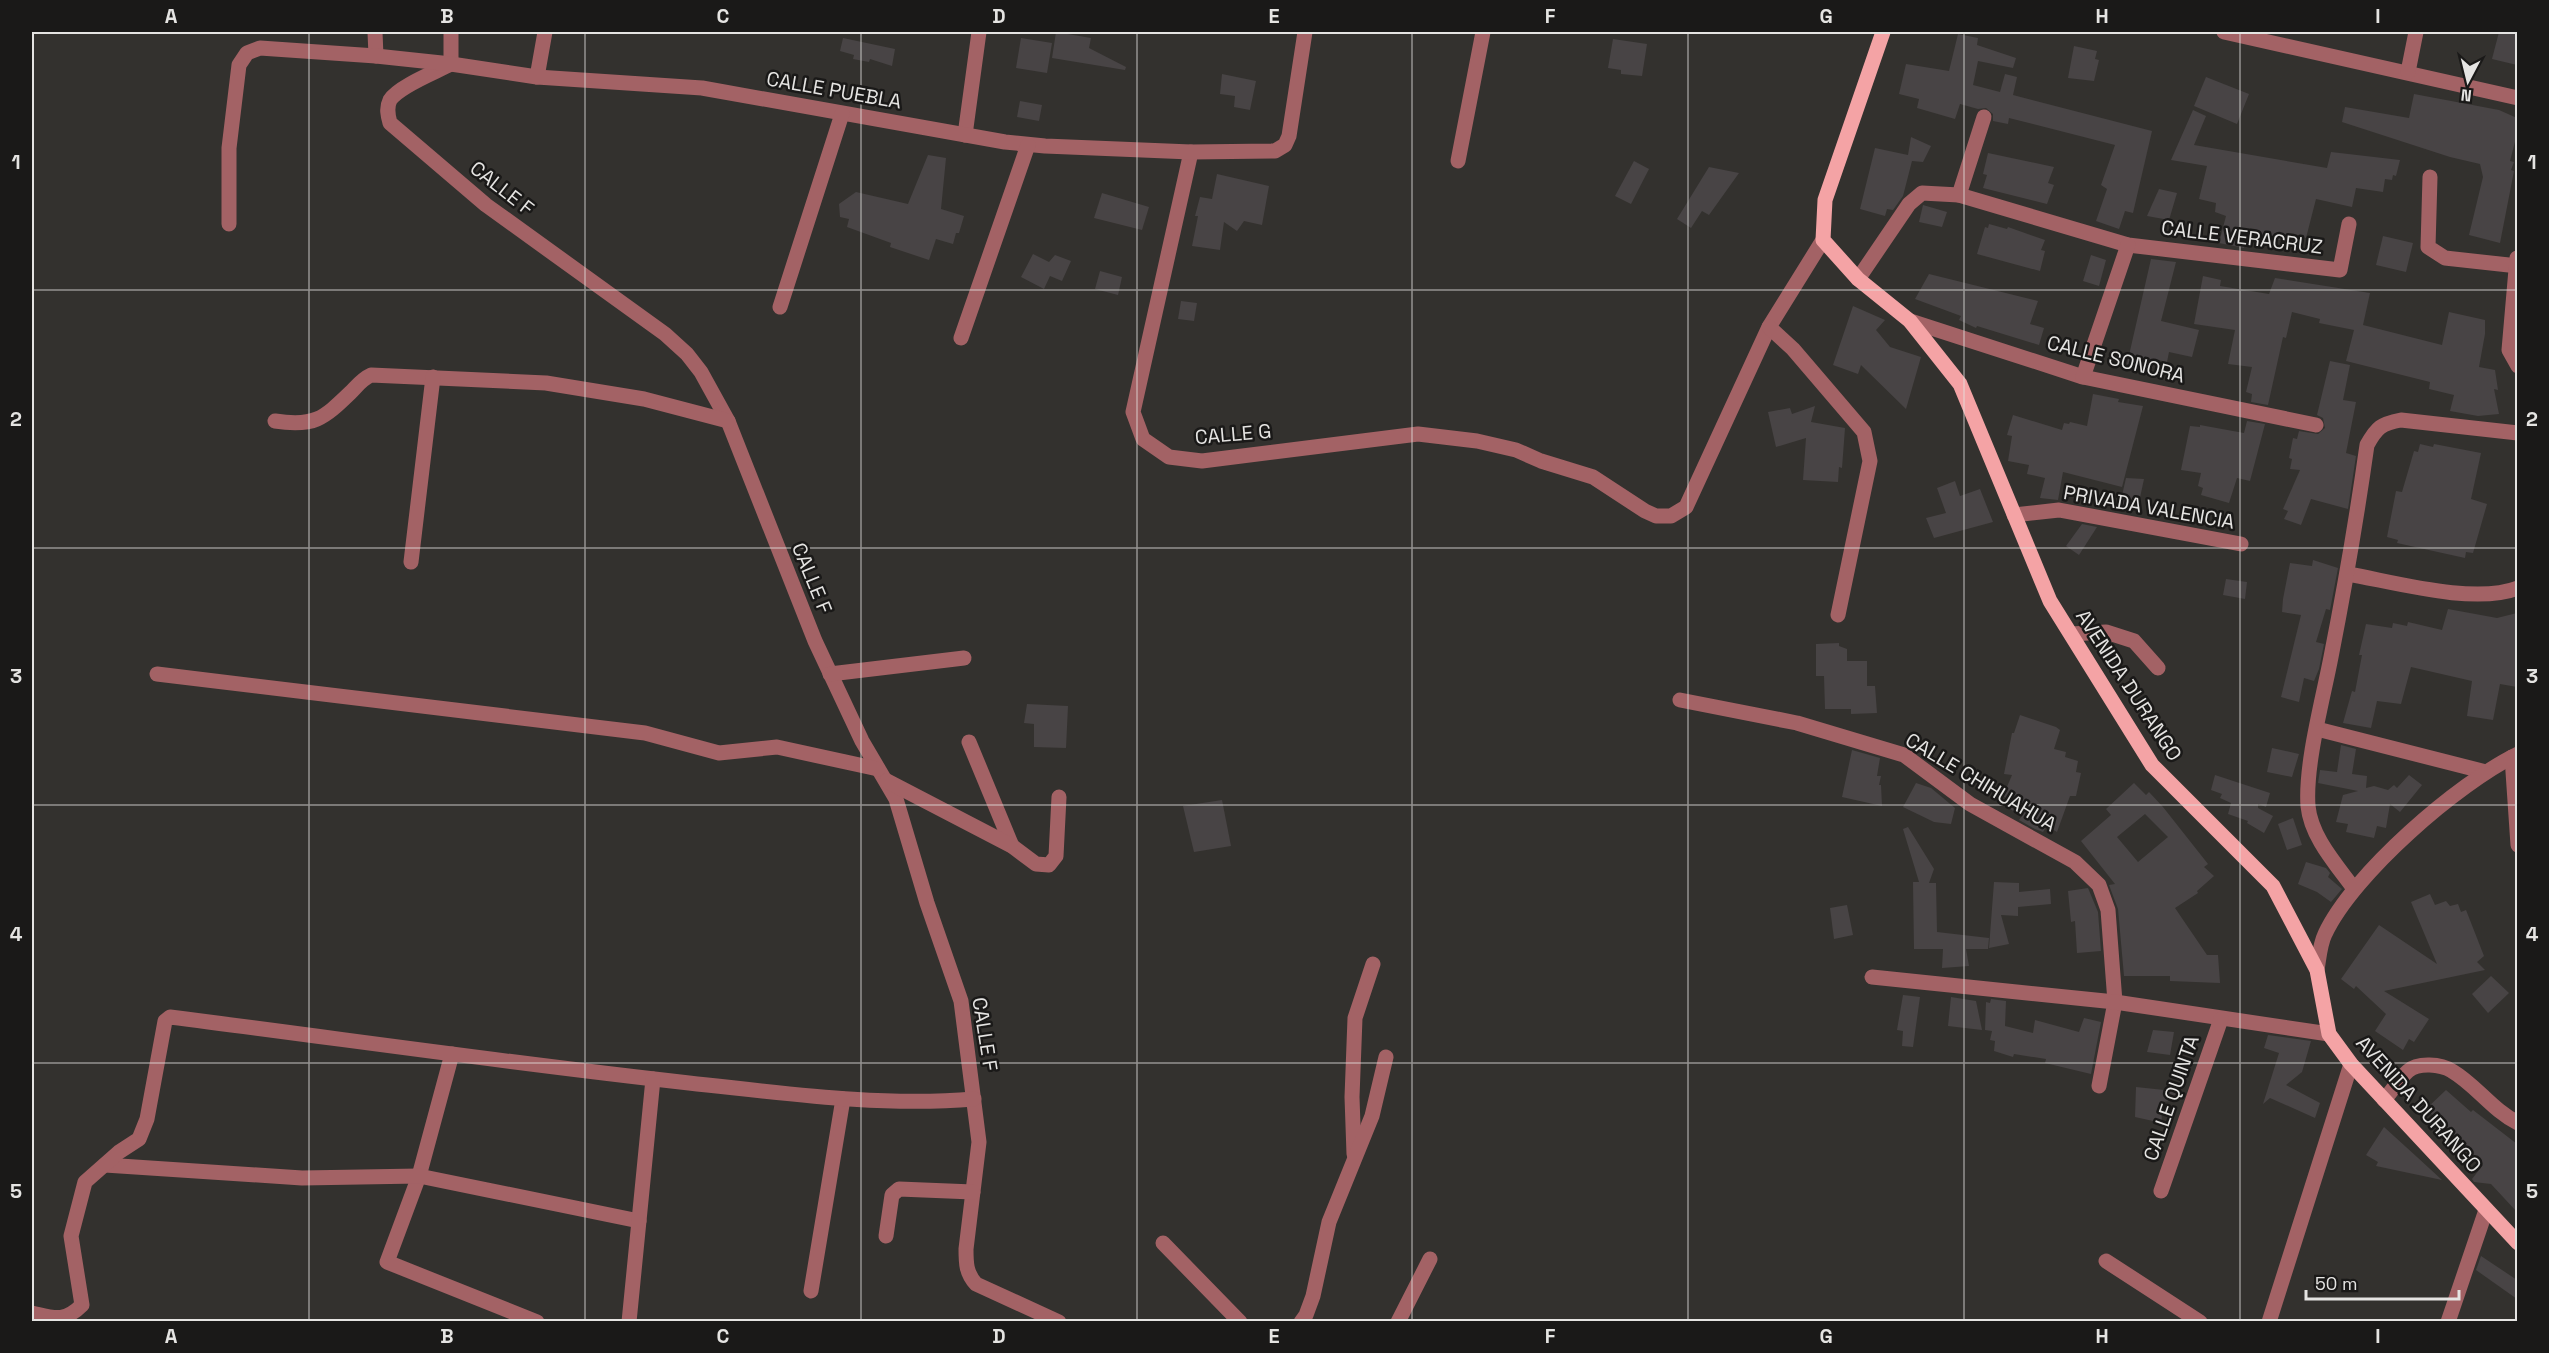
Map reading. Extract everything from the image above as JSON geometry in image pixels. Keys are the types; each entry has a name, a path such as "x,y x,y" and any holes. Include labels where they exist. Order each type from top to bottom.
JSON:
{"main road":[{"path":"1823,240 1825,200 1883,32"},
{"name":"AVENIDA DURANGO","path":"1823,240 1858,279 1910,321 1960,384 2050,601 2152,765 2273,886 2316,970 2329,1034 2351,1064 2517,1243"}],"street":[{"path":"375,32 376,56"},
{"path":"451,32 451,64"},
{"path":"537,77 545,32"},
{"path":"965,135 979,32"},
{"name":"CALLE PUEBLA","path":"229,224 229,148 238,65 247,53 260,48 376,56 537,77 702,88 1028,145 1191,152 1275,151 1285,145 1289,136 1305,32"},
{"path":"1458,161 1483,32"},
{"path":"2224,32 2517,98"},
{"path":"2408,72 2416,32"},
{"name":"CALLE F","path":"451,64 399,92 390,101 387,112 390,123 486,205 665,334 687,354 701,372 728,421 783,564 830,674 862,741 896,799 927,903 961,1001 979,1142 966,1249 966,1267 969,1277 976,1284 1059,1322"},
{"path":"780,307 842,114"},
{"path":"1959,195 1984,117"},
{"path":"961,338 1028,145"},
{"name":"CALLE G","path":"1191,152 1134,412 1143,439 1169,457 1202,461 1418,434 1476,441 1516,450 1541,461 1593,477 1656,516 1671,516 1686,507 1769,327"},
{"path":"2430,177 2428,247 2445,258 2517,262 2509,350 2517,366"},
{"name":"CALLE VERACRUZ","path":"1858,279 1909,204 1922,193 1959,195 2128,245 2340,270 2349,224"},
{"path":"1823,240 1769,327 1793,349 1864,432 1870,461 1838,615"},
{"path":"2084,377 2128,245"},
{"name":"CALLE SONORA","path":"1910,321 2084,377 2316,425"},
{"path":"275,421 298,424 315,422 328,414 371,375 546,383 644,399 728,421"},
{"path":"411,562 433,377"},
{"path":"2354,889 2319,839 2308,807 2310,773 2317,729 2348,574 2367,445 2384,423 2401,420 2517,433"},
{"name":"PRIVADA VALENCIA","path":"2014,515 2059,510 2241,544"},
{"path":"2348,574 2460,593 2489,595 2517,588"},
{"path":"2071,634 2106,632 2134,641 2158,668"},
{"path":"830,674 964,658"},
{"path":"157,674 645,733 719,753 777,747 882,775 1012,846 1036,864 1049,865 1056,856 1059,797"},
{"name":"CALLE CHIHUAHUA","path":"1680,700 1797,723 1904,755 1970,804 2075,862 2100,885 2108,910 2115,1002 2099,1086"},
{"path":"2317,729 2486,772"},
{"path":"969,742 1012,846"},
{"path":"2316,970 2324,935 2354,889 2425,819 2486,772 2515,756 2517,845"},
{"path":"1355,1160 1352,1097 1355,1018 1373,964"},
{"path":"1872,977 2115,1002 2329,1034"},
{"path":"32,1313 62,1319 73,1314 82,1305 71,1236 85,1182 139,1139 147,1119 162,1030 165,1021 170,1017 653,1079 843,1099 931,1103 974,1099"},
{"name":"CALLE QUINTA","path":"2161,1191 2221,1019"},
{"path":"452,1054 419,1176 387,1262 537,1322"},
{"path":"1301,1322 1313,1296 1329,1222 1372,1116 1386,1057"},
{"path":"2269,1322 2351,1064"},
{"path":"2384,1100 2409,1070 2423,1065 2438,1066 2452,1070 2504,1116 2517,1123"},
{"path":"629,1322 653,1079"},
{"path":"811,1291 843,1099"},
{"path":"105,1165 302,1178 419,1176 639,1221"},
{"path":"886,1236 892,1195 899,1189 973,1192"},
{"path":"2448,1322 2487,1210"},
{"path":"1163,1243 1240,1322"},
{"path":"1398,1322 1430,1259"},
{"path":"2106,1261 2200,1322"}],"building":[{"path":"1056,32 1091,38 1089,48 1126,67 1125,70 1052,58"},
{"path":"2499,32 2517,32 2517,65 2492,59"},
{"path":"1958,34 1978,38 1977,45 2016,58 2013,68 1978,61 1973,85 2000,92 2005,74 2017,77 2013,95 2152,131 2133,213 2125,211 2119,229 2096,221 2107,189 2101,185 2115,145 2009,118 2008,124 1993,121 1993,114 1986,108 1978,109 1960,104 1955,119 1917,108 1919,99 1899,94 1906,64 1949,71"},
{"path":"843,38 895,49 892,66 870,59 869,62 853,59 854,55 840,51"},
{"path":"1021,38 1052,43 1047,73 1016,68"},
{"path":"1613,39 1647,44 1642,76 1621,74 1621,70 1608,68"},
{"path":"2074,46 2097,51 2095,59 2099,60 2094,81 2068,78"},
{"path":"1222,74 1256,81 1250,110 1234,107 1235,96 1220,94"},
{"path":"2206,77 2249,94 2237,124 2194,106"},
{"path":"2414,94 2499,110 2517,118 2517,134 2510,161 2514,162 2511,170 2514,171 2500,243 2469,235 2483,177 2480,164 2450,157 2342,122 2345,107 2409,118"},
{"path":"1020,101 1042,105 1039,121 1017,117"},
{"path":"2193,110 2206,116 2194,145 2327,168 2331,152 2400,160 2396,176 2393,175 2392,180 2385,179 2383,192 2356,188 2352,207 2316,199 2306,238 2294,235 2292,243 2248,233 2244,248 2219,243 2226,216 2215,212 2216,203 2199,199 2207,166 2171,160"},
{"path":"1911,137 1931,146 1923,162 1912,161 1903,196 1893,210 1887,209 1885,216 1860,209 1875,148 1908,155"},
{"path":"1988,153 2054,167 2048,183 2054,185 2047,204 1983,188 1987,175 1983,174"},
{"path":"928,155 946,158 941,209 964,216 953,244 936,239 929,260 890,247 891,243 847,227 849,219 840,217 839,204 856,192 908,204"},
{"path":"1634,161 1649,169 1631,204 1615,196"},
{"path":"1709,167 1739,173 1709,215 1702,211 1691,228 1677,219"},
{"path":"1217,174 1269,186 1262,225 1244,221 1237,231 1224,222 1220,250 1192,246 1198,216 1195,216 1200,197 1212,199"},
{"path":"2159,189 2177,193 2169,220 2147,216"},
{"path":"1102,193 1149,207 1142,230 1094,218"},
{"path":"1923,205 1947,212 1942,227 1919,222"},
{"path":"1989,224 2007,229 2008,227 2045,240 2041,250 2045,251 2040,271 1977,254 1985,227 1988,228"},
{"path":"2383,236 2413,243 2406,272 2376,265"},
{"path":"1033,254 1049,262 1055,255 1071,261 1062,281 1050,276 1044,289 1021,277"},
{"path":"2091,255 2106,260 2099,286 2083,281"},
{"path":"2151,259 2176,262 2161,321 2199,330 2192,357 2169,352 2167,362 2154,359 2153,368 2127,364"},
{"path":"1100,271 1122,277 1118,295 1095,289"},
{"path":"1929,274 2038,301 2030,324 2044,328 2039,345 1977,326 1976,328 1959,320 1961,316 1915,299"},
{"path":"2203,276 2221,280 2220,286 2269,294 2275,278 2370,293 2363,325 2442,345 2449,312 2485,320 2479,367 2495,370 2498,390 2494,389 2499,414 2478,416 2450,411 2454,395 2429,389 2430,382 2346,361 2354,330 2319,323 2320,319 2292,312 2286,338 2283,337 2268,405 2251,402 2252,394 2246,392 2252,367 2228,364 2235,330 2194,324"},
{"path":"1181,301 1197,303 1194,321 1178,319"},
{"path":"1853,306 1885,320 1876,330 1890,347 1921,357 1906,409 1861,365 1858,374 1833,365"},
{"path":"2330,361 2350,365 2343,400 2356,402 2346,453 2356,456 2348,509 2311,499 2301,525 2284,519 2288,511 2283,509 2300,470 2290,469 2292,459 2289,458 2293,438 2297,439 2299,431 2318,434 2325,428 2323,418 2317,415"},
{"path":"2093,394 2119,399 2118,402 2143,406 2122,487 2063,472 2058,500 2040,498 2045,478 2027,474 2029,465 2008,461 2012,436 2007,435 2013,415 2062,430 2064,423 2069,424 2070,422 2087,426"},
{"path":"1815,406 1811,422 1845,428 1842,468 1839,467 1838,482 1803,480 1806,438 1776,447 1768,412 1790,408 1792,414"},
{"path":"2247,421 2265,424 2250,481 2237,478 2229,503 2201,495 2203,488 2198,486 2201,473 2181,470 2190,426 2200,427 2200,425 2244,433"},
{"path":"2420,444 2433,447 2434,444 2481,453 2471,499 2487,504 2473,553 2466,552 2465,558 2397,543 2398,540 2387,537 2396,491 2402,492 2414,451 2418,452"},
{"path":"2126,478 2144,479 2138,507 2120,504"},
{"path":"1955,481 1960,496 1980,489 1993,522 1934,538 1926,518 1946,513 1937,488"},
{"path":"2082,524 2097,527 2079,555 2066,546"},
{"path":"2313,560 2338,568 2330,610 2326,609 2316,642 2324,644 2319,669 2314,681 2304,678 2299,702 2281,697 2301,615 2282,612 2283,599 2290,563 2312,566"},
{"path":"2226,579 2247,582 2245,599 2223,595"},
{"path":"2448,609 2497,618 2517,613 2517,687 2500,684 2493,720 2467,716 2472,681 2411,667 2401,704 2377,701 2371,728 2343,723 2352,691 2355,692 2362,655 2359,655 2366,624 2392,628 2393,623 2407,626 2408,622 2442,630"},
{"path":"1839,643 1839,646 1847,649 1847,661 1867,661 1867,686 1875,686 1877,713 1851,714 1851,709 1825,709 1824,676 1816,676 1816,644"},
{"path":"1027,704 1068,706 1066,748 1034,747 1034,724 1024,723"},
{"path":"2020,715 2060,730 2054,749 2066,752 2065,757 2078,761 2076,772 2081,773 2076,796 2070,796 2057,832 2047,826 2043,832 2035,829 2019,820 2022,816 2005,806 2009,800 2003,796 2012,775 2004,774 2012,733 2014,733"},
{"path":"2341,745 2356,749 2352,774 2367,776 2366,788 2374,786 2388,790 2394,785 2397,788 2409,775 2422,785 2400,812 2390,804 2386,828 2377,826 2374,838 2346,832 2348,824 2336,822 2343,795 2358,791 2318,783 2320,770 2337,772"},
{"path":"2272,748 2299,754 2292,777 2267,772"},
{"path":"1852,750 1880,758 1877,776 1881,776 1879,785 1881,785 1882,806 1842,797"},
{"path":"2215,775 2270,793 2266,807 2258,804 2258,808 2273,816 2264,833 2247,823 2248,821 2228,814 2231,803 2220,798 2222,794 2211,790"},
{"path":"1916,783 1931,788 1955,808 1951,824 1934,822 1903,807"},
{"path":"2134,783 2146,795 2149,792 2163,807 2208,864 2204,867 2214,876 2197,891 2198,893 2175,908 2207,955 2218,955 2220,983 2170,981 2170,976 2124,976 2118,909 2109,885 2115,884 2081,841 2111,815 2106,809","holes":["2145,814 2168,837 2138,862 2117,837"]},
{"path":"1222,800 1231,846 1194,852 1183,806"},
{"path":"2293,818 2302,845 2287,850 2278,824"},
{"path":"1908,827 1934,869 1929,883 1936,883 1937,932 1989,938 1988,949 1966,949 1969,966 1942,968 1943,949 1914,949 1913,882 1919,882 1903,829"},
{"path":"2306,862 2326,868 2330,873 2328,877 2342,889 2331,902 2317,892 2298,884"},
{"path":"1994,882 2019,883 2019,892 2050,889 2051,904 2018,907 2018,916 2001,915 2009,944 1989,948"},
{"path":"2088,888 2098,912 2101,951 2077,953 2075,921 2071,922 2068,891"},
{"path":"2430,894 2435,905 2446,901 2450,906 2458,904 2461,912 2466,910 2484,956 2477,962 2485,970 2384,991 2429,1019 2414,1042 2409,1039 2403,1050 2375,1031 2386,1014 2356,986 2354,989 2341,979 2379,925 2437,964 2411,902"},
{"path":"1847,905 1853,935 1834,939 1830,908"},
{"path":"2491,976 2509,993 2488,1013 2472,994"},
{"path":"1903,995 1920,997 1913,1047 1902,1046 1903,1031 1897,1030"},
{"path":"1951,997 1976,1001 1982,1030 1948,1026"},
{"path":"1991,999 2006,1001 2005,1026 2033,1033 2035,1020 2079,1032 2084,1018 2101,1022 2091,1074 2045,1063 2046,1059 2014,1054 2013,1057 1994,1051 1995,1041 1990,1040 1992,1031 1985,1030 1986,1002 1990,1003"},
{"path":"2153,1030 2174,1032 2170,1055 2147,1052"},
{"path":"2268,1035 2311,1041 2302,1072 2286,1085 2320,1103 2315,1118 2270,1098 2263,1104 2279,1053 2264,1048"},
{"path":"2136,1087 2183,1092 2182,1100 2161,1102 2162,1123 2135,1117"},
{"path":"2446,1090 2471,1112 2473,1110 2517,1144 2517,1212 2491,1184 2474,1182 2472,1179 2483,1165 2454,1140 2457,1137 2426,1109"},
{"path":"2384,1127 2442,1180 2376,1166 2378,1162 2366,1155"},
{"path":"2481,1256 2517,1280 2517,1299 2476,1270"}]}
